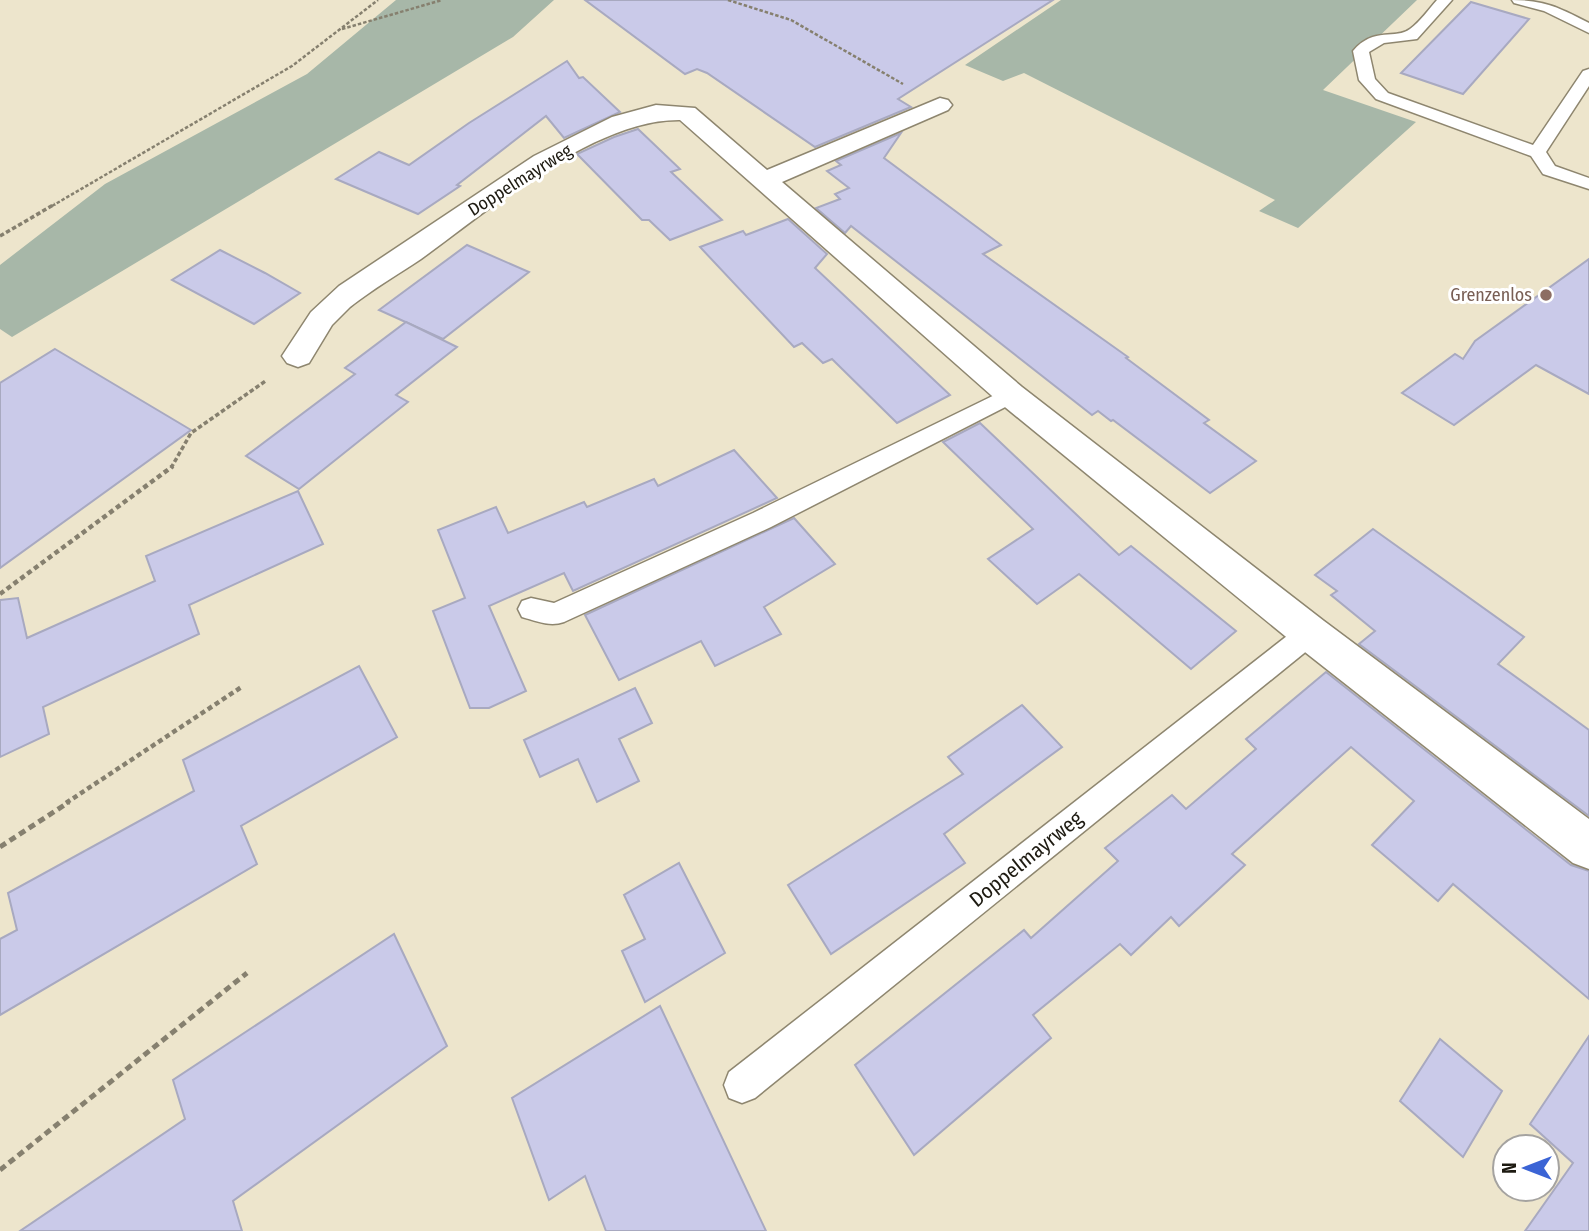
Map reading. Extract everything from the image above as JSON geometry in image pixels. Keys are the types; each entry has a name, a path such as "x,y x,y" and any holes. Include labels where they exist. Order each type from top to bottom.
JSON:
{"street":[{"path":"763,181 940,105"},
{"name":"Doppelmayrweg","path":"298,356 330,308 520,176 580,142 639,115 673,110 686,113 1011,395 1310,633 1589,847"}],"lane":[{"path":"1445,0 1412,36 1369,41 1362,51 1367,80 1382,96 1537,152 1549,170 1589,184"},
{"path":"1518,0 1549,8 1589,29"},
{"path":"1537,152 1589,74"},
{"path":"531,609 555,614 762,520 1011,395"},
{"name":"Doppelmayrweg","path":"742,1086 1310,633"}],"path":[{"path":"0,236 292,66 378,0"},
{"path":"339,30 442,0"},
{"path":"728,0 791,20 940,105"},
{"path":"0,594 175,465 191,433 298,356"},
{"path":"0,847 243,686"},
{"path":"0,1170 247,973"}],"green space":[{"path":"396,0 554,0 513,37 12,337 0,329 0,265 105,184 307,74"},
{"path":"1061,0 1417,0 1323,90 1416,122 1298,228 1259,211 1275,200 1024,73 1003,81 965,65"}],"building":[{"path":"585,0 1053,0 898,99 911,107 815,147 707,73 697,69 685,74"},
{"path":"1471,2 1529,19 1463,94 1401,73"},
{"path":"567,61 579,78 583,77 620,112 564,138 546,116 457,185 460,186 418,214 336,179 379,152 409,165"},
{"path":"638,129 680,169 671,172 722,220 670,240 649,220 642,220 577,154"},
{"path":"901,133 884,158 1001,245 983,254 1128,357 1126,358 1209,420 1204,423 1256,461 1210,493 1113,420 1098,411 1092,415 851,226 845,233 816,208 840,199 835,194 849,188 827,171 841,165 836,161"},
{"path":"788,219 827,254 815,268 950,395 897,423 832,359 823,363 802,343 794,347 700,247 743,231 746,235"},
{"path":"467,245 529,272 443,339 379,310"},
{"path":"220,250 300,293 254,324 172,280"},
{"path":"1589,259 1589,394 1536,365 1454,425 1402,393 1455,354 1463,359 1475,341"},
{"path":"406,322 457,347 396,395 408,402 299,489 246,456 355,374 345,368"},
{"path":"55,349 191,430 0,568 0,383"},
{"path":"980,423 1119,555 1131,546 1236,631 1191,669 1079,574 1037,604 988,559 1033,529 943,442"},
{"path":"734,450 777,498 573,591 564,573 489,606 526,691 489,708 470,708 433,611 465,598 438,530 496,507 508,533 584,502 587,507 654,479 658,486"},
{"path":"298,491 323,544 189,605 199,634 43,707 49,734 0,757 0,600 18,598 27,638 155,581 146,556"},
{"path":"794,518 835,564 764,607 781,634 715,666 701,641 619,680 585,615"},
{"path":"1373,529 1524,637 1498,664 1589,730 1589,816 1359,644 1375,631 1331,595 1337,591 1315,575"},
{"path":"359,666 397,737 241,826 257,864 0,1015 0,939 17,930 8,893 194,791 183,760"},
{"path":"1326,672 1571,865 1589,871 1589,999 1453,884 1438,901 1372,845 1414,801 1351,747 1232,854 1245,865 1179,926 1171,917 1131,955 1120,944 1033,1015 1051,1038 914,1155 855,1065 1024,930 1031,938 1118,861 1105,848 1172,795 1186,809 1256,749 1246,739"},
{"path":"635,688 652,723 619,739 639,781 597,802 578,759 540,777 524,740"},
{"path":"1022,705 1062,747 944,834 965,863 831,954 788,885 963,774 948,757"},
{"path":"679,863 725,953 645,1002 622,951 645,939 624,895"},
{"path":"394,934 447,1046 233,1201 242,1231 20,1231 185,1119 173,1080"},
{"path":"660,1006 766,1231 606,1231 585,1176 549,1200 512,1098"},
{"path":"1589,1036 1589,1231 1525,1231 1545,1203 1561,1203 1561,1180 1573,1163 1561,1152 1561,1133 1540,1133 1530,1124"},
{"path":"1440,1039 1502,1091 1463,1157 1400,1101"}],"place":[{"name":"Grenzenlos","path":"1546,295"}]}
